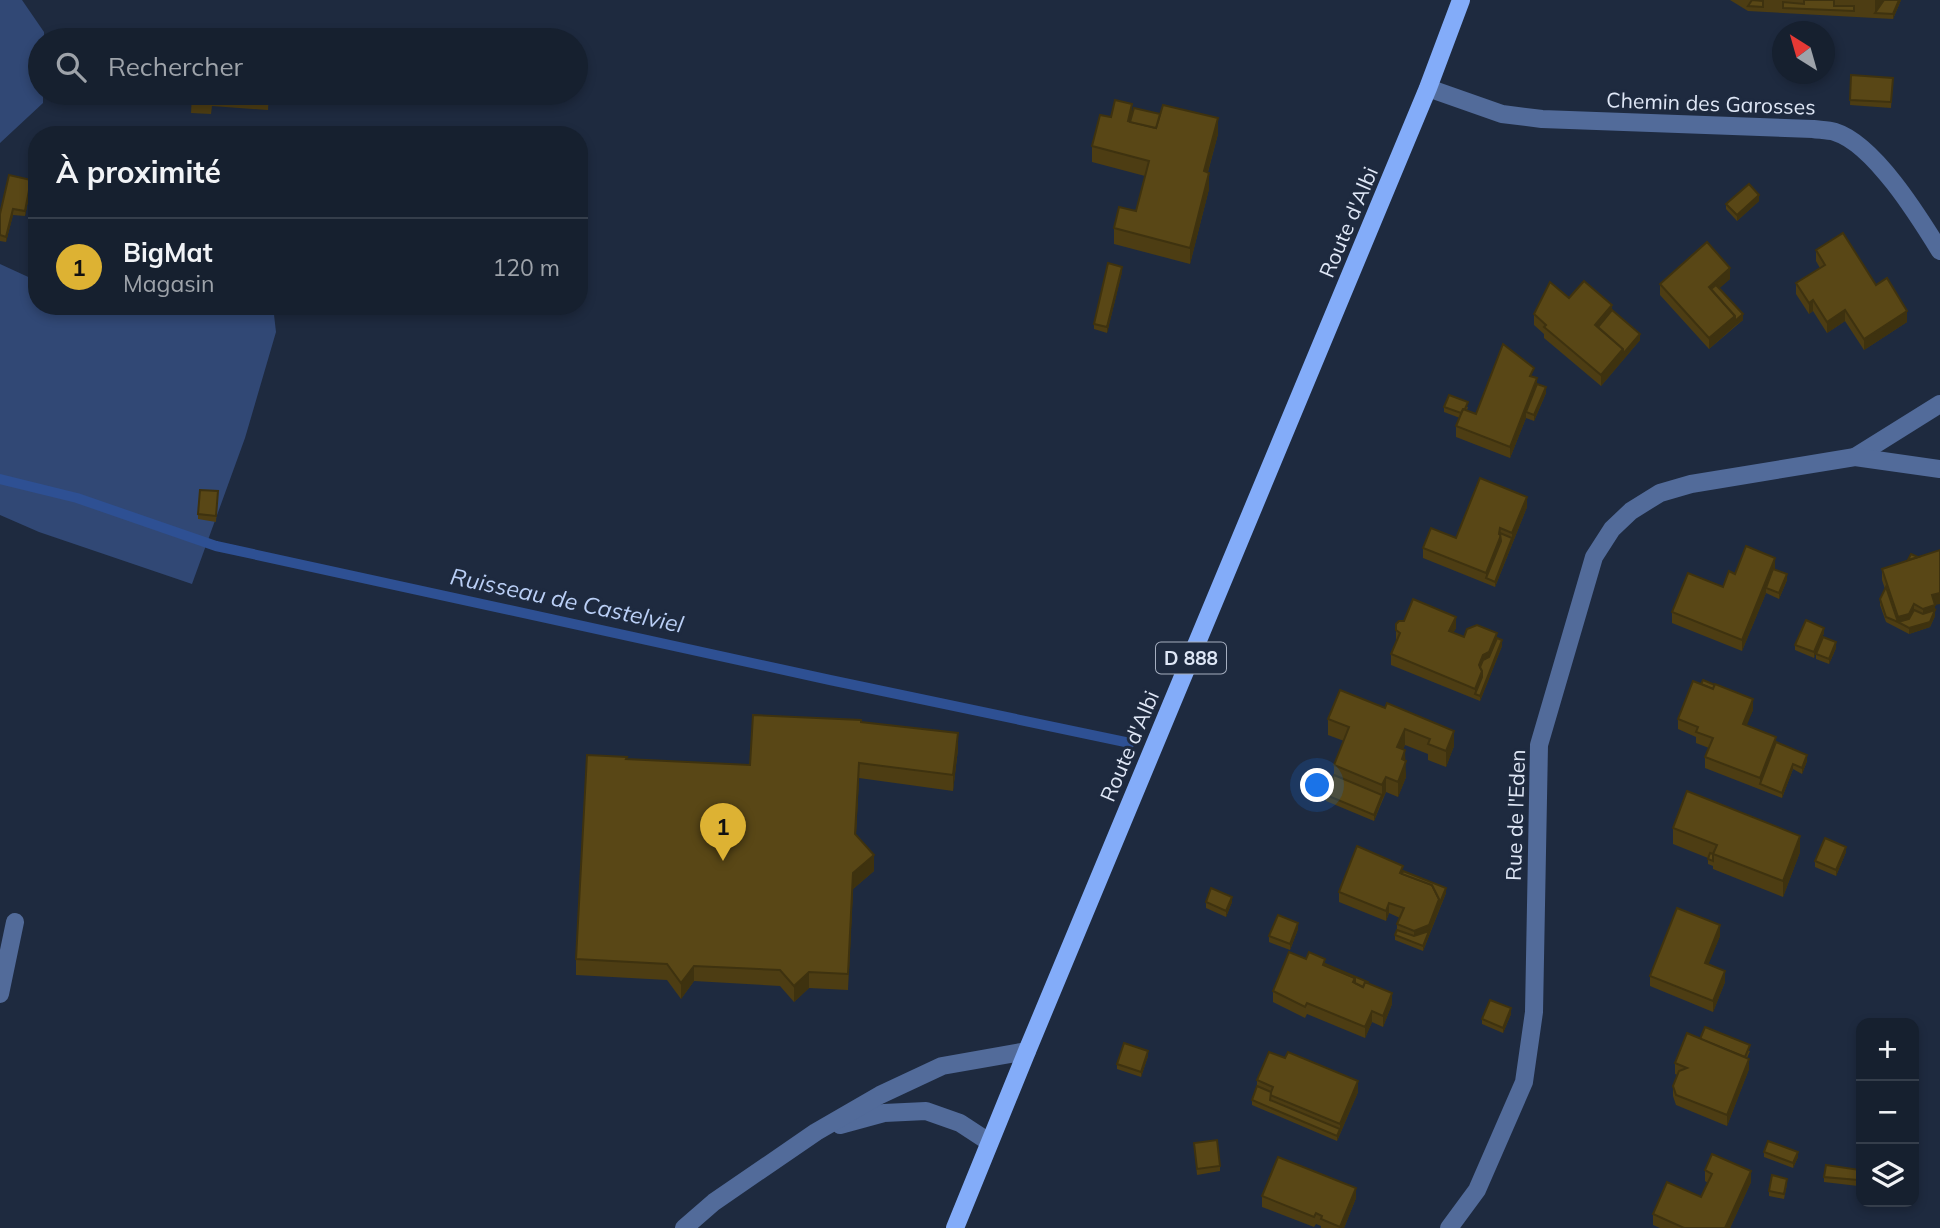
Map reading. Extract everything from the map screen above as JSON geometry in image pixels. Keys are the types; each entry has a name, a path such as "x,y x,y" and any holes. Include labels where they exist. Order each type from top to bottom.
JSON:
{"main road":[{"name":"D 888","path":"1428,88 1461,0"},
{"name":"Route d'Albi","path":"955,1228 1428,88"}],"street":[{"name":"Chemin des Garosses","path":"1428,88 1502,114 1542,119 1836,132 1854,142 1879,165 1940,251"},
{"name":"Rue de l'Eden","path":"1855,457 1940,404"},
{"name":"Rue de l'Eden","path":"1449,1228 1477,1190 1524,1082 1534,1013 1539,745 1594,557 1612,529 1631,512 1660,493 1691,484 1855,457 1940,469"},
{"path":"0,994 15,922"},
{"path":"684,1228 715,1202 816,1132 880,1095 942,1066 1027,1051"},
{"path":"816,1132 884,1113 926,1111 960,1123 989,1142"}],"shaded area":[{"path":"0,0 22,0 41,28 28,28 28,105 41,105 0,143"},
{"path":"0,264 28,277 28,315 274,315 276,332 245,438 192,584 39,532 0,515"}],"building":[{"path":"1752,0 1763,1 1763,7 1748,6"},
{"path":"1804,0 1834,0 1834,6 1854,6 1854,11 1783,8 1783,2 1804,4"},
{"path":"1884,0 1899,0 1893,14 1875,13"},
{"path":"1851,75 1893,78 1891,102 1850,100"},
{"path":"1115,100 1132,104 1128,121 1156,128 1163,105 1218,118 1204,171 1209,173 1190,248 1114,228 1119,207 1136,211 1149,161 1092,146 1100,115 1111,117"},
{"path":"1134,108 1160,114 1156,128 1130,122"},
{"path":"9,175 28,179 25,211 13,209 6,237 0,235 0,214"},
{"path":"1749,184 1759,195 1737,215 1726,204"},
{"path":"1843,233 1876,285 1887,278 1907,311 1864,339 1845,310 1827,322 1813,300 1809,303 1796,283 1825,265 1816,250"},
{"path":"1707,242 1730,268 1709,287 1735,316 1709,338 1660,284"},
{"path":"1108,263 1122,267 1107,327 1094,324"},
{"path":"1584,281 1612,305 1595,325 1623,349 1601,375 1544,327 1546,325 1534,314 1550,282 1569,298"},
{"path":"1716,285 1743,314 1735,321 1735,316 1711,289"},
{"path":"1612,310 1640,334 1623,354 1623,349 1598,327"},
{"path":"1503,344 1534,368 1530,376 1537,378 1510,447 1456,426 1463,409 1476,414"},
{"path":"1537,384 1546,387 1534,415 1526,412"},
{"path":"1449,395 1468,402 1461,413 1444,407"},
{"path":"1480,478 1527,497 1512,533 1500,528 1501,535 1486,573 1423,548 1431,528 1456,538"},
{"path":"200,490 218,491 216,516 198,514"},
{"path":"1500,533 1512,538 1495,582 1486,578 1501,541"},
{"path":"1746,546 1775,558 1742,640 1672,612 1688,573 1723,587 1729,571 1735,574"},
{"path":"1940,550 1940,593 1932,595 1935,605 1923,609 1914,604 1909,614 1898,617 1882,569"},
{"path":"1773,569 1787,574 1779,593 1766,588"},
{"path":"1886,587 1898,622 1886,617 1880,599"},
{"path":"1413,599 1456,617 1449,631 1464,637 1467,629 1477,625 1497,633 1489,652 1483,655 1479,665 1482,671 1475,689 1391,654 1400,633 1396,630 1396,624 1404,621"},
{"path":"1914,610 1923,614 1935,610 1930,622 1909,628 1898,622 1909,619"},
{"path":"1806,620 1824,628 1814,652 1795,645"},
{"path":"1823,637 1836,642 1829,659 1816,654"},
{"path":"1497,638 1502,640 1480,696 1475,694 1482,677 1480,667 1483,660 1489,657"},
{"path":"1703,680 1715,685 1713,689 1701,684"},
{"path":"1693,681 1713,689 1715,684 1753,699 1743,724 1776,737 1760,778 1705,757 1713,738 1696,732 1698,727 1678,719"},
{"path":"1340,690 1385,708 1387,703 1454,731 1446,751 1428,744 1430,739 1405,729 1397,747 1405,750 1402,759 1406,761 1398,782 1386,777 1382,785 1334,765 1349,727 1328,719"},
{"path":"753,715 861,720 958,733 953,775 859,763 855,834 874,855 853,873 848,974 809,972 794,986 780,970 694,966 681,983 667,964 576,959 587,755 750,765"},
{"path":"1776,742 1807,755 1802,768 1793,764 1782,793 1760,784"},
{"path":"1334,775 1382,795 1374,815 1326,795"},
{"path":"1687,791 1800,836 1783,881 1713,854 1717,845 1673,828"},
{"path":"1825,838 1846,847 1836,870 1815,861"},
{"path":"1357,846 1403,866 1400,873 1432,885 1439,899 1429,925 1414,931 1397,924 1404,908 1389,903 1386,911 1339,892"},
{"path":"1403,871 1446,888 1439,905 1432,885 1402,874"},
{"path":"1211,888 1232,897 1226,911 1206,902"},
{"path":"1677,908 1720,925 1705,963 1725,971 1713,1001 1650,976"},
{"path":"1278,915 1298,923 1290,944 1269,936"},
{"path":"1397,930 1414,936 1429,931 1423,946 1395,935"},
{"path":"1289,952 1306,959 1309,952 1325,959 1323,965 1355,978 1353,982 1363,987 1365,982 1392,993 1383,1016 1372,1011 1365,1027 1307,1003 1305,1007 1273,991"},
{"path":"1325,964 1368,982 1365,982 1363,987 1355,983 1355,978"},
{"path":"1490,1000 1511,1008 1503,1028 1482,1019"},
{"path":"1705,1027 1750,1045 1745,1057 1700,1039"},
{"path":"1687,1033 1749,1059 1727,1115 1676,1095 1673,1086 1679,1071 1687,1068 1675,1063"},
{"path":"1124,1043 1148,1051 1141,1072 1117,1064"},
{"path":"1269,1052 1285,1058 1288,1052 1358,1081 1340,1124 1270,1095 1273,1087 1257,1080"},
{"path":"1257,1086 1271,1092 1270,1100 1340,1129 1337,1136 1252,1100"},
{"path":"1217,1140 1220,1166 1197,1169 1194,1143"},
{"path":"1768,1141 1798,1152 1793,1163 1764,1152"},
{"path":"1712,1154 1751,1171 1725,1228 1684,1228 1653,1214 1667,1182 1701,1197 1712,1174 1705,1170"},
{"path":"1278,1157 1356,1188 1340,1227 1321,1219 1322,1216 1316,1213 1314,1217 1262,1196"},
{"path":"1826,1165 1856,1169 1856,1180 1824,1177"},
{"path":"1772,1175 1787,1179 1784,1194 1769,1191"}],"waterway":[{"name":"Ruisseau de Castelviel","path":"0,479 77,498 216,546 1130,743"}],"place":[{"name":"BigMat","path":"723,861"}]}
